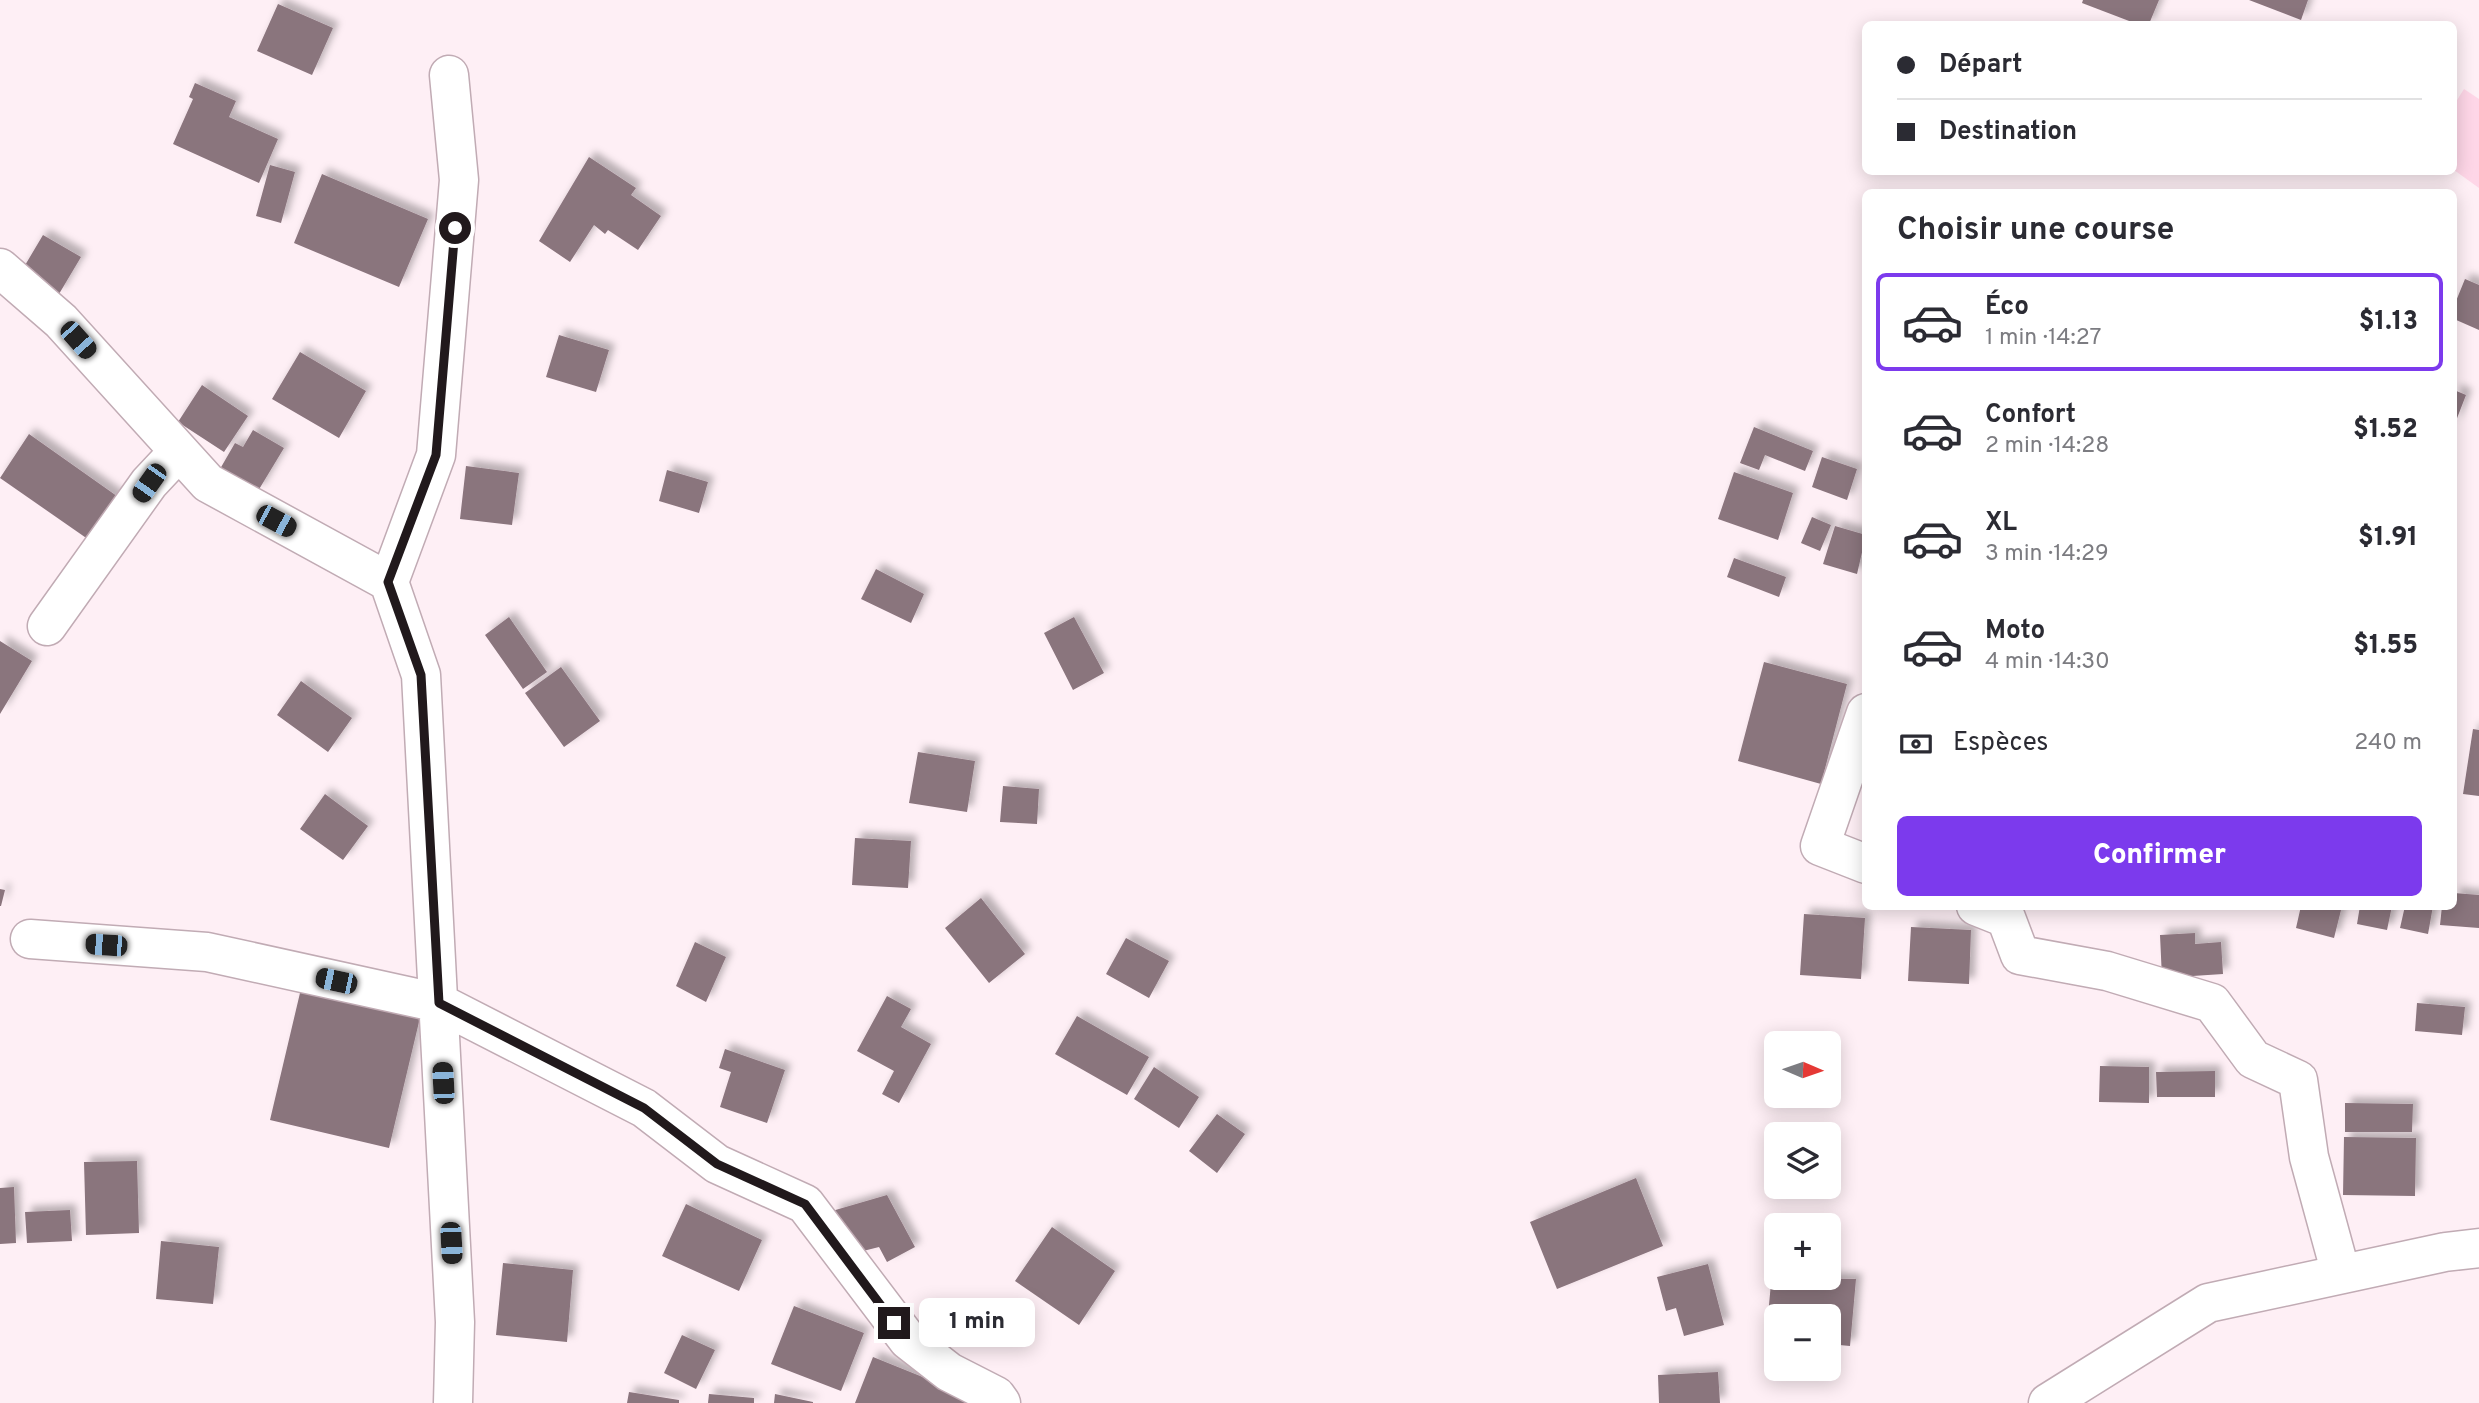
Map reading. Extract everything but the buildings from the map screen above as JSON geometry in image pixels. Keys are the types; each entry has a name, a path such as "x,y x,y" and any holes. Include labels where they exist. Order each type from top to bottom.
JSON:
{"street":[{"path":"449,75 459,180 436,455 388,582 421,675 455,1322 453,1403"},
{"path":"0,268 61,321 208,484 388,582"},
{"path":"47,626 149,483 179,451"},
{"path":"1862,725 1820,846 1862,862"},
{"path":"1986,910 2006,918 2020,955 2107,971 2212,1003 2253,1059 2298,1080 2309,1157 2341,1274"},
{"path":"30,939 207,952 439,1003 644,1108 717,1164 805,1204 908,1340 949,1372 996,1396 1002,1403"},
{"path":"2046,1401 2208,1303 2479,1248"}],"shaded area":[{"path":"2464,89 2479,99 2479,188 2457,172 2457,100"}],"route":[{"path":"455,228 436,455 388,582 421,675 439,1003 644,1108 717,1164 805,1204 894,1323"}]}
